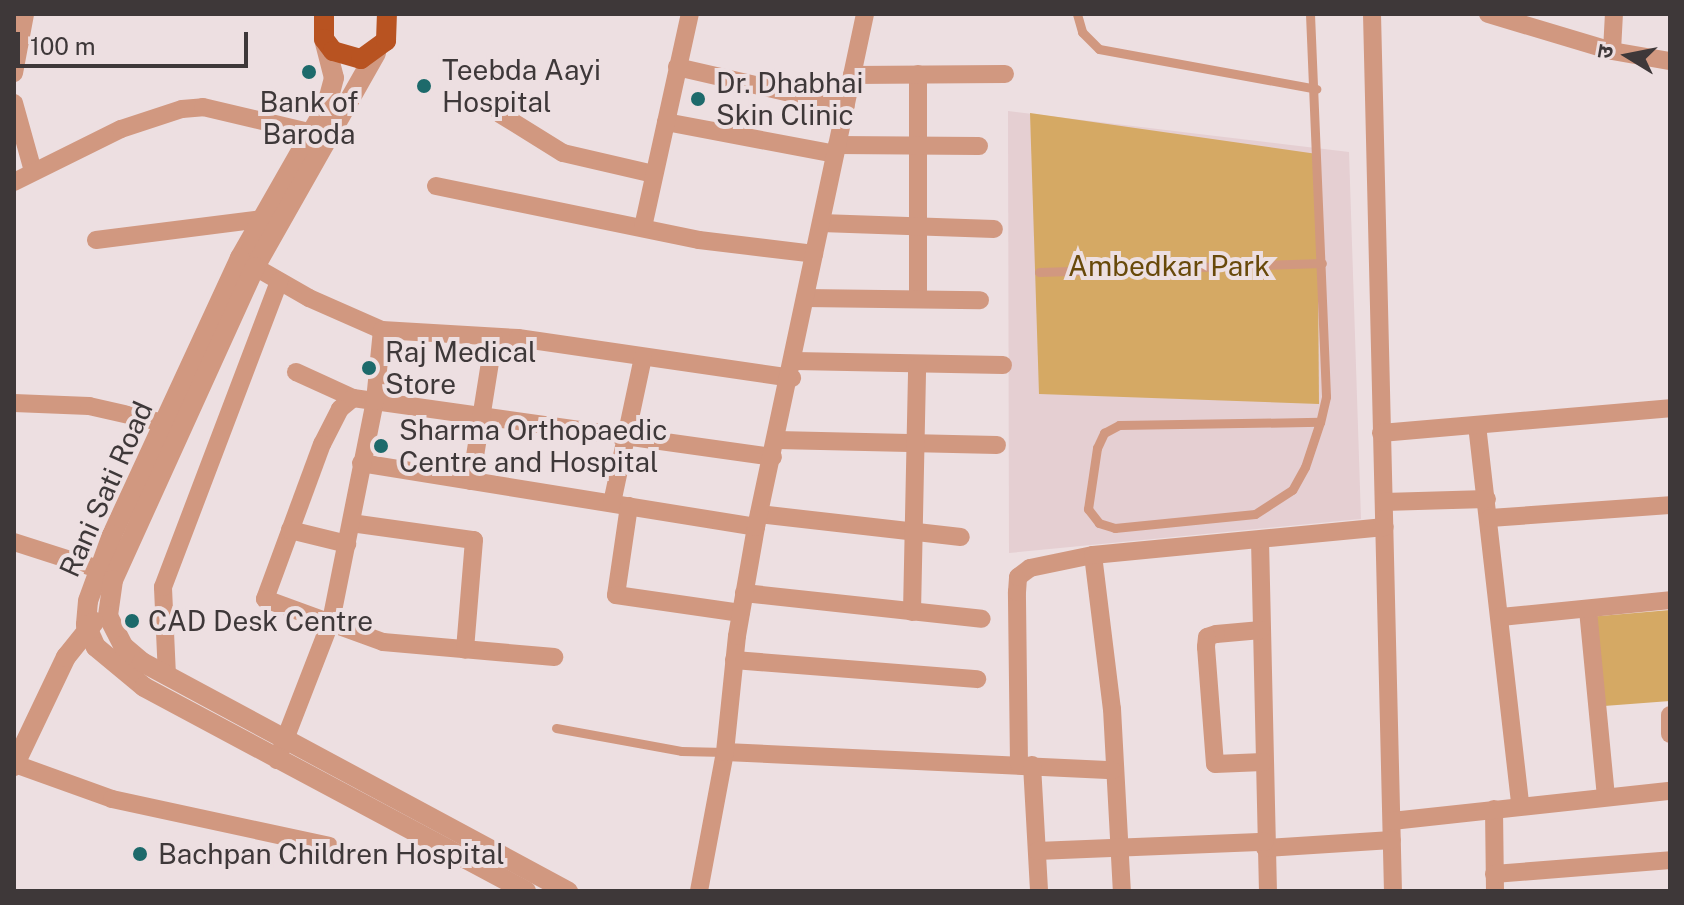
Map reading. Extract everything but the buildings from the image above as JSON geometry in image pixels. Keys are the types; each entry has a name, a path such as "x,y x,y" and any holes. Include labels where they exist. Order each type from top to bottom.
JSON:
{"main road":[{"path":"320,23 346,59 376,53 391,18"}],"street":[{"path":"14,73 25,14"},
{"path":"643,227 690,14"},
{"path":"699,891 725,752 744,593 865,14"},
{"path":"1372,14 1393,891"},
{"path":"1488,14 1612,51 1670,61"},
{"path":"1612,51 1614,14"},
{"name":"Rani Sati Road","path":"14,765 86,625 98,569 164,423 248,263 263,219 313,133 334,78 320,23"},
{"path":"376,53 248,263 113,580 108,616 123,646 167,676 568,891"},
{"path":"677,67 846,106"},
{"path":"918,74 918,299"},
{"path":"852,75 1005,74"},
{"path":"14,103 33,171"},
{"path":"14,182 121,129 182,109 203,107 313,133"},
{"path":"500,114 563,153 654,174"},
{"path":"666,122 836,150 979,146"},
{"path":"436,186 643,227 814,254"},
{"path":"96,240 263,219"},
{"path":"821,223 994,229"},
{"path":"248,263 382,330 494,338 643,357 793,369 1003,365"},
{"path":"167,676 163,587 279,281"},
{"path":"805,298 980,300"},
{"path":"277,760 331,621 375,401 382,330"},
{"path":"471,481 494,338"},
{"path":"643,357 628,435 620,504 616,595 741,613"},
{"path":"912,612 917,367"},
{"path":"296,372 353,398 628,435 775,448 997,445"},
{"path":"353,398 340,409 322,444 265,599 383,642 554,657"},
{"path":"14,403 89,406 164,423"},
{"path":"1381,433 1670,408"},
{"path":"1477,425 1520,805"},
{"path":"361,463 620,504 758,520 961,537"},
{"path":"1384,502 1488,509 1670,505"},
{"path":"351,523 474,540 465,650"},
{"path":"1039,891 1026,764 1018,577 1030,568 1093,555 1385,527"},
{"path":"290,530 347,544"},
{"path":"1260,540 1268,891"},
{"path":"14,542 98,569"},
{"path":"1093,555 1122,891"},
{"path":"744,593 982,619"},
{"path":"1501,617 1670,600"},
{"path":"1588,610 1606,796"},
{"path":"108,616 86,625 96,647 120,671 277,760 526,891"},
{"path":"1261,630 1216,634 1207,637 1206,647 1215,764 1263,762"},
{"path":"734,660 977,679"},
{"path":"1670,715 1670,734"},
{"path":"725,752 1113,770"},
{"path":"14,765 112,799 329,846"},
{"path":"1037,851 1265,845 1392,831 1520,805 1670,791"},
{"path":"1494,809 1495,883 1670,860"}],"lane":[{"path":"1077,14 1082,32 1099,49 1316,89"},
{"path":"1310,14 1316,89 1326,385 1320,422 1292,490 1255,514 1115,528 1099,523 1088,509 1097,448 1104,433 1119,425 1320,422"},
{"path":"1039,272 1322,263"},
{"path":"556,728 681,751 725,752"}],"shaded area":[{"path":"1008,111 1349,152 1361,519 1009,553"}],"green space":[{"name":"Ambedkar Park","path":"1030,113 1317,154 1319,404 1039,394"},
{"path":"1670,610 1670,701 1604,706 1588,617"}],"place":[{"name":"Bank of Baroda","path":"309,72"},
{"name":"Teebda Aayi Hospital","path":"424,86"},
{"name":"Dr. Dhabhai Skin Clinic","path":"698,99"},
{"name":"Raj Medical Store","path":"369,368"},
{"name":"Sharma Orthopaedic Centre and Hospital","path":"381,446"},
{"name":"CAD Desk Centre","path":"132,621"},
{"name":"Bachpan Children Hospital","path":"140,854"}]}
